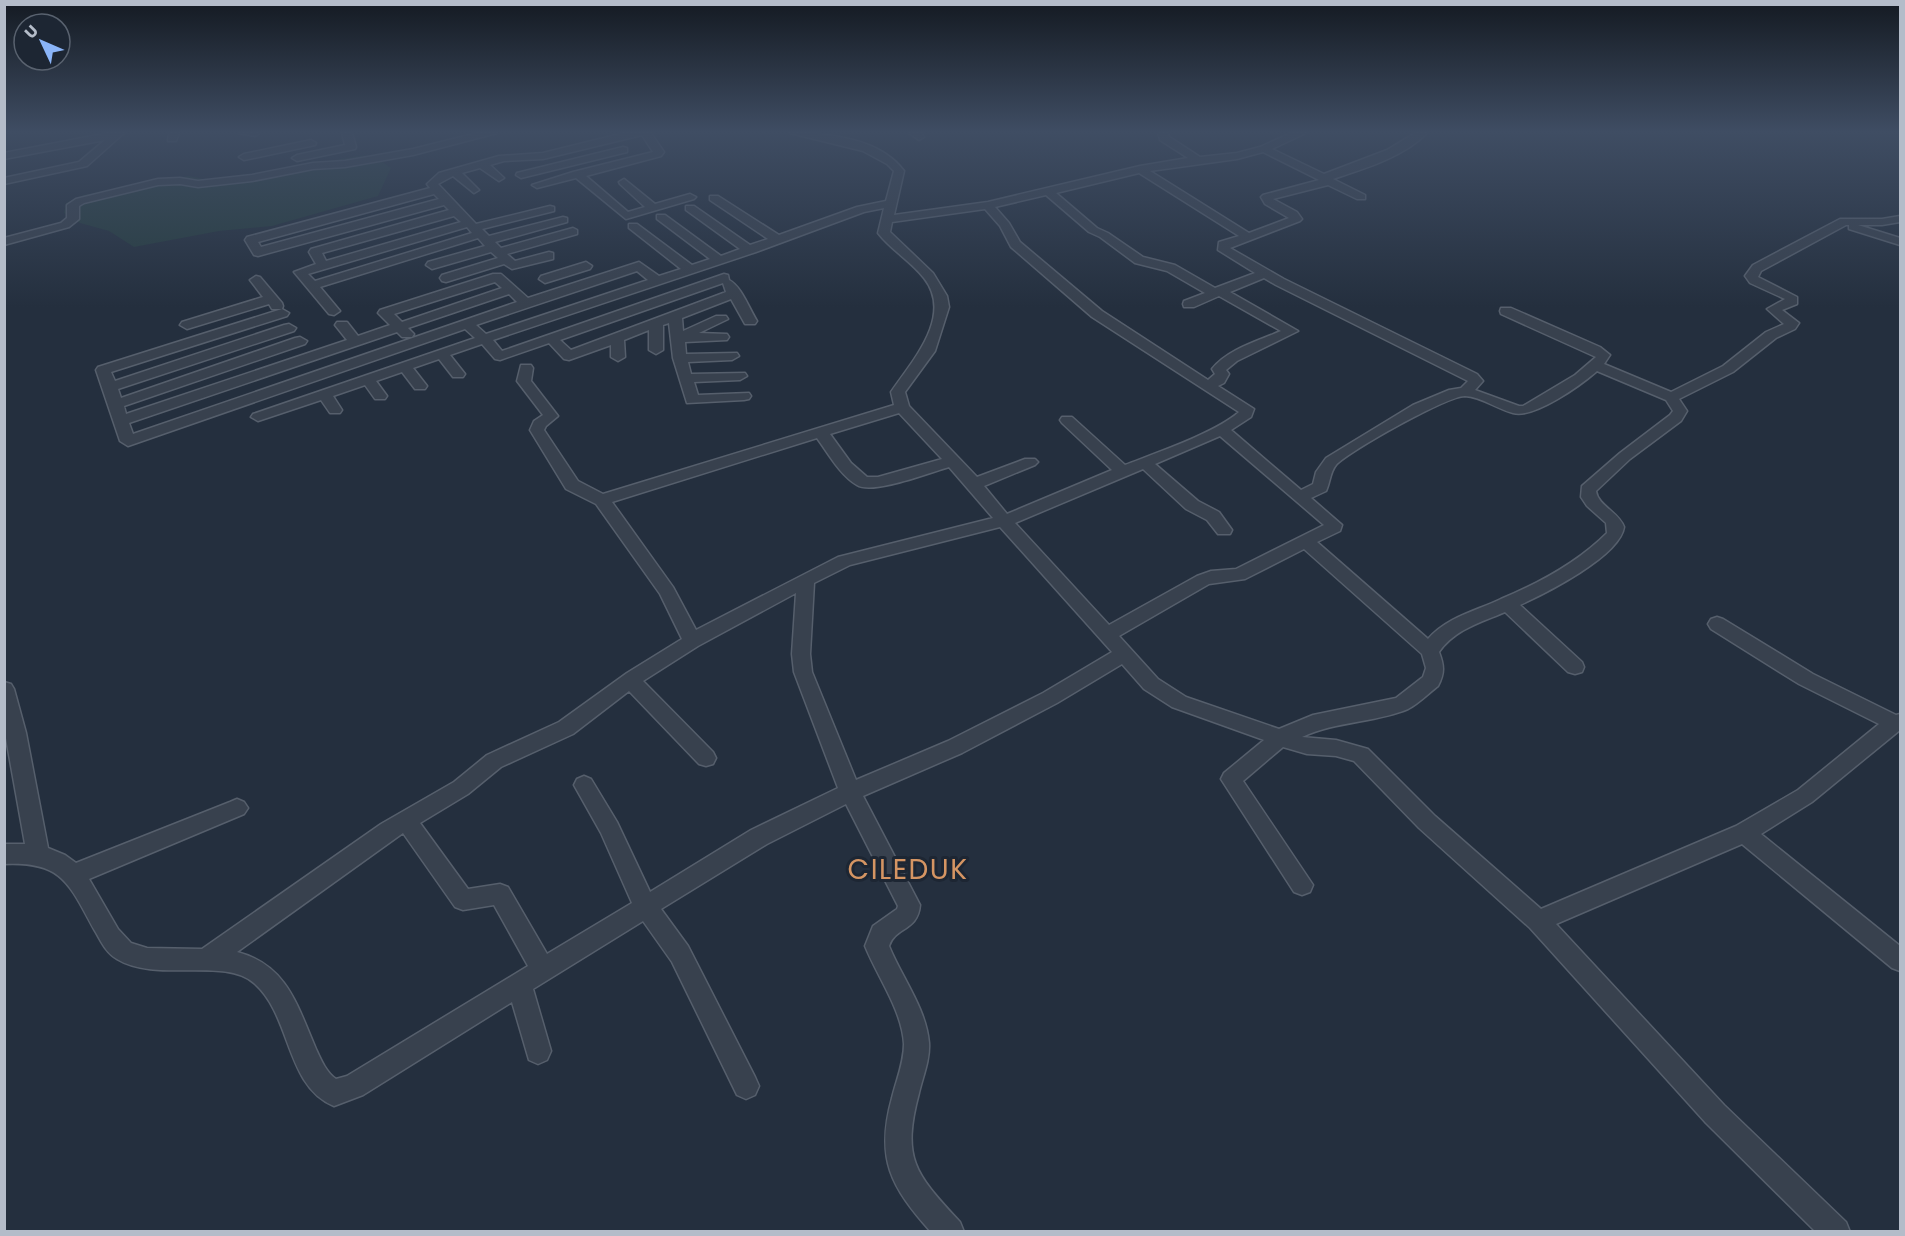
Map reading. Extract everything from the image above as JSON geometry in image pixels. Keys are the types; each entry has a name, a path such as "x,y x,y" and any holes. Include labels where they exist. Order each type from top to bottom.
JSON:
{"street":[{"path":"4,242 65,225 73,219 74,204 121,191"},
{"path":"432,191 251,240 258,252 446,201"},
{"path":"436,191 512,265 549,256"},
{"path":"597,191 626,216 657,213 687,201"},
{"path":"633,191 716,261 750,321"},
{"path":"670,191 687,201 749,250"},
{"path":"894,191 884,233 933,283 942,299 943,307 928,351 898,392 902,407 975,484 1004,521 1122,655 1151,684 1169,697 1280,738 1307,746 1336,748 1361,755 1426,822 1538,921 1715,1114 1836,1232"},
{"path":"258,417 778,240 861,209 889,211 988,205 1048,191 1093,230 1104,235 1139,260 1172,268 1291,331 1232,358 1219,369 1222,374 1219,380 1208,386"},
{"path":"1174,191 1248,237"},
{"path":"1289,191 1267,197 1269,202 1293,214 1296,219 1222,247 1265,273 1472,377 1476,381 1465,392"},
{"path":"1348,191 1361,197"},
{"path":"714,198 778,240"},
{"path":"206,960 406,820 454,793 494,762 566,728 692,641 805,580 844,561 1004,521 1221,429 1246,414 1247,409 1159,356 1076,297 1015,244 1005,225 988,205"},
{"path":"432,265 487,241 550,209"},
{"path":"323,265 315,252 458,211"},
{"path":"1671,397 1728,369 1771,335 1792,323 1773,309 1790,303 1791,297 1755,280 1751,273 1757,268 1840,222 1852,220 1882,222 1900,219"},
{"path":"312,286 563,220"},
{"path":"1840,222 1900,242"},
{"path":"633,226 690,270"},
{"path":"334,311 300,272 323,265 487,241 573,232"},
{"path":"446,278 487,241"},
{"path":"544,279 582,268 564,259"},
{"path":"530,266 560,292"},
{"path":"277,308 103,370 128,441 639,266 657,281"},
{"path":"1189,304 1265,273"},
{"path":"414,342 385,313 497,277 526,303"},
{"path":"467,324 500,356 724,278"},
{"path":"256,280 277,308 286,327 300,341 324,373"},
{"path":"121,421 511,289"},
{"path":"551,338 569,356 735,293"},
{"path":"187,325 277,308"},
{"path":"1300,497 1320,487 1324,472 1331,461 1350,448 1447,395 1465,392 1517,410 1526,410 1580,378 1603,358 1601,352 1506,310"},
{"path":"675,316 680,358 692,400 744,396"},
{"path":"678,338 701,333 721,319"},
{"path":"656,323 656,350"},
{"path":"342,325 355,342"},
{"path":"110,387 289,328"},
{"path":"701,333 722,337"},
{"path":"617,338 618,357"},
{"path":"116,404 300,341"},
{"path":"442,354 458,374"},
{"path":"680,358 732,356"},
{"path":"1430,651 1438,637 1450,628 1508,604 1593,554 1614,535 1616,526 1613,520 1591,500 1588,490 1625,456 1677,418 1680,411 1671,397 1595,365"},
{"path":"405,367 420,386"},
{"path":"526,368 524,381 551,416 539,423 537,430 541,439 572,485 602,500 667,591 692,641"},
{"path":"686,378 740,376"},
{"path":"368,380 380,396"},
{"path":"325,394 335,410"},
{"path":"602,500 902,407"},
{"path":"1067,420 1122,471"},
{"path":"1106,635 1203,580 1210,577 1239,575 1334,525 1221,429"},
{"path":"821,433 846,466 863,482 878,482 951,461"},
{"path":"975,484 1030,462"},
{"path":"1144,462 1192,505 1213,516 1224,530"},
{"path":"1302,885 1231,779 1280,738 1313,723 1381,710 1403,703 1431,681 1435,668 1430,651 1305,542"},
{"path":"805,580 801,654 803,672 850,792 909,905 908,914 881,934 877,946 908,1011 916,1037 915,1063 897,1128 899,1163 910,1186 950,1232"},
{"path":"1508,604 1575,667"},
{"path":"1538,921 1744,832 1805,796 1897,723 1806,679 1717,624"},
{"path":"4,854 38,855 60,862 75,874 121,951 148,960 206,960 245,965 268,979 314,1073 321,1084 334,1093 354,1086 759,837 850,792 955,747 1050,698 1122,655"},
{"path":"631,681 706,758"},
{"path":"4,688 16,733 38,855"},
{"path":"584,785 609,828 645,906 680,954 746,1086"},
{"path":"75,874 237,808"},
{"path":"406,820 463,900 500,894 543,969"},
{"path":"1744,832 1900,960"},
{"path":"519,984 537,1051"}],"green space":[{"path":"108,191 380,191 378,196 272,226 219,231 134,247 109,231 80,223 64,213 66,203 84,195"}],"district":[{"name":"CILEDUK","path":"908,869"}]}
